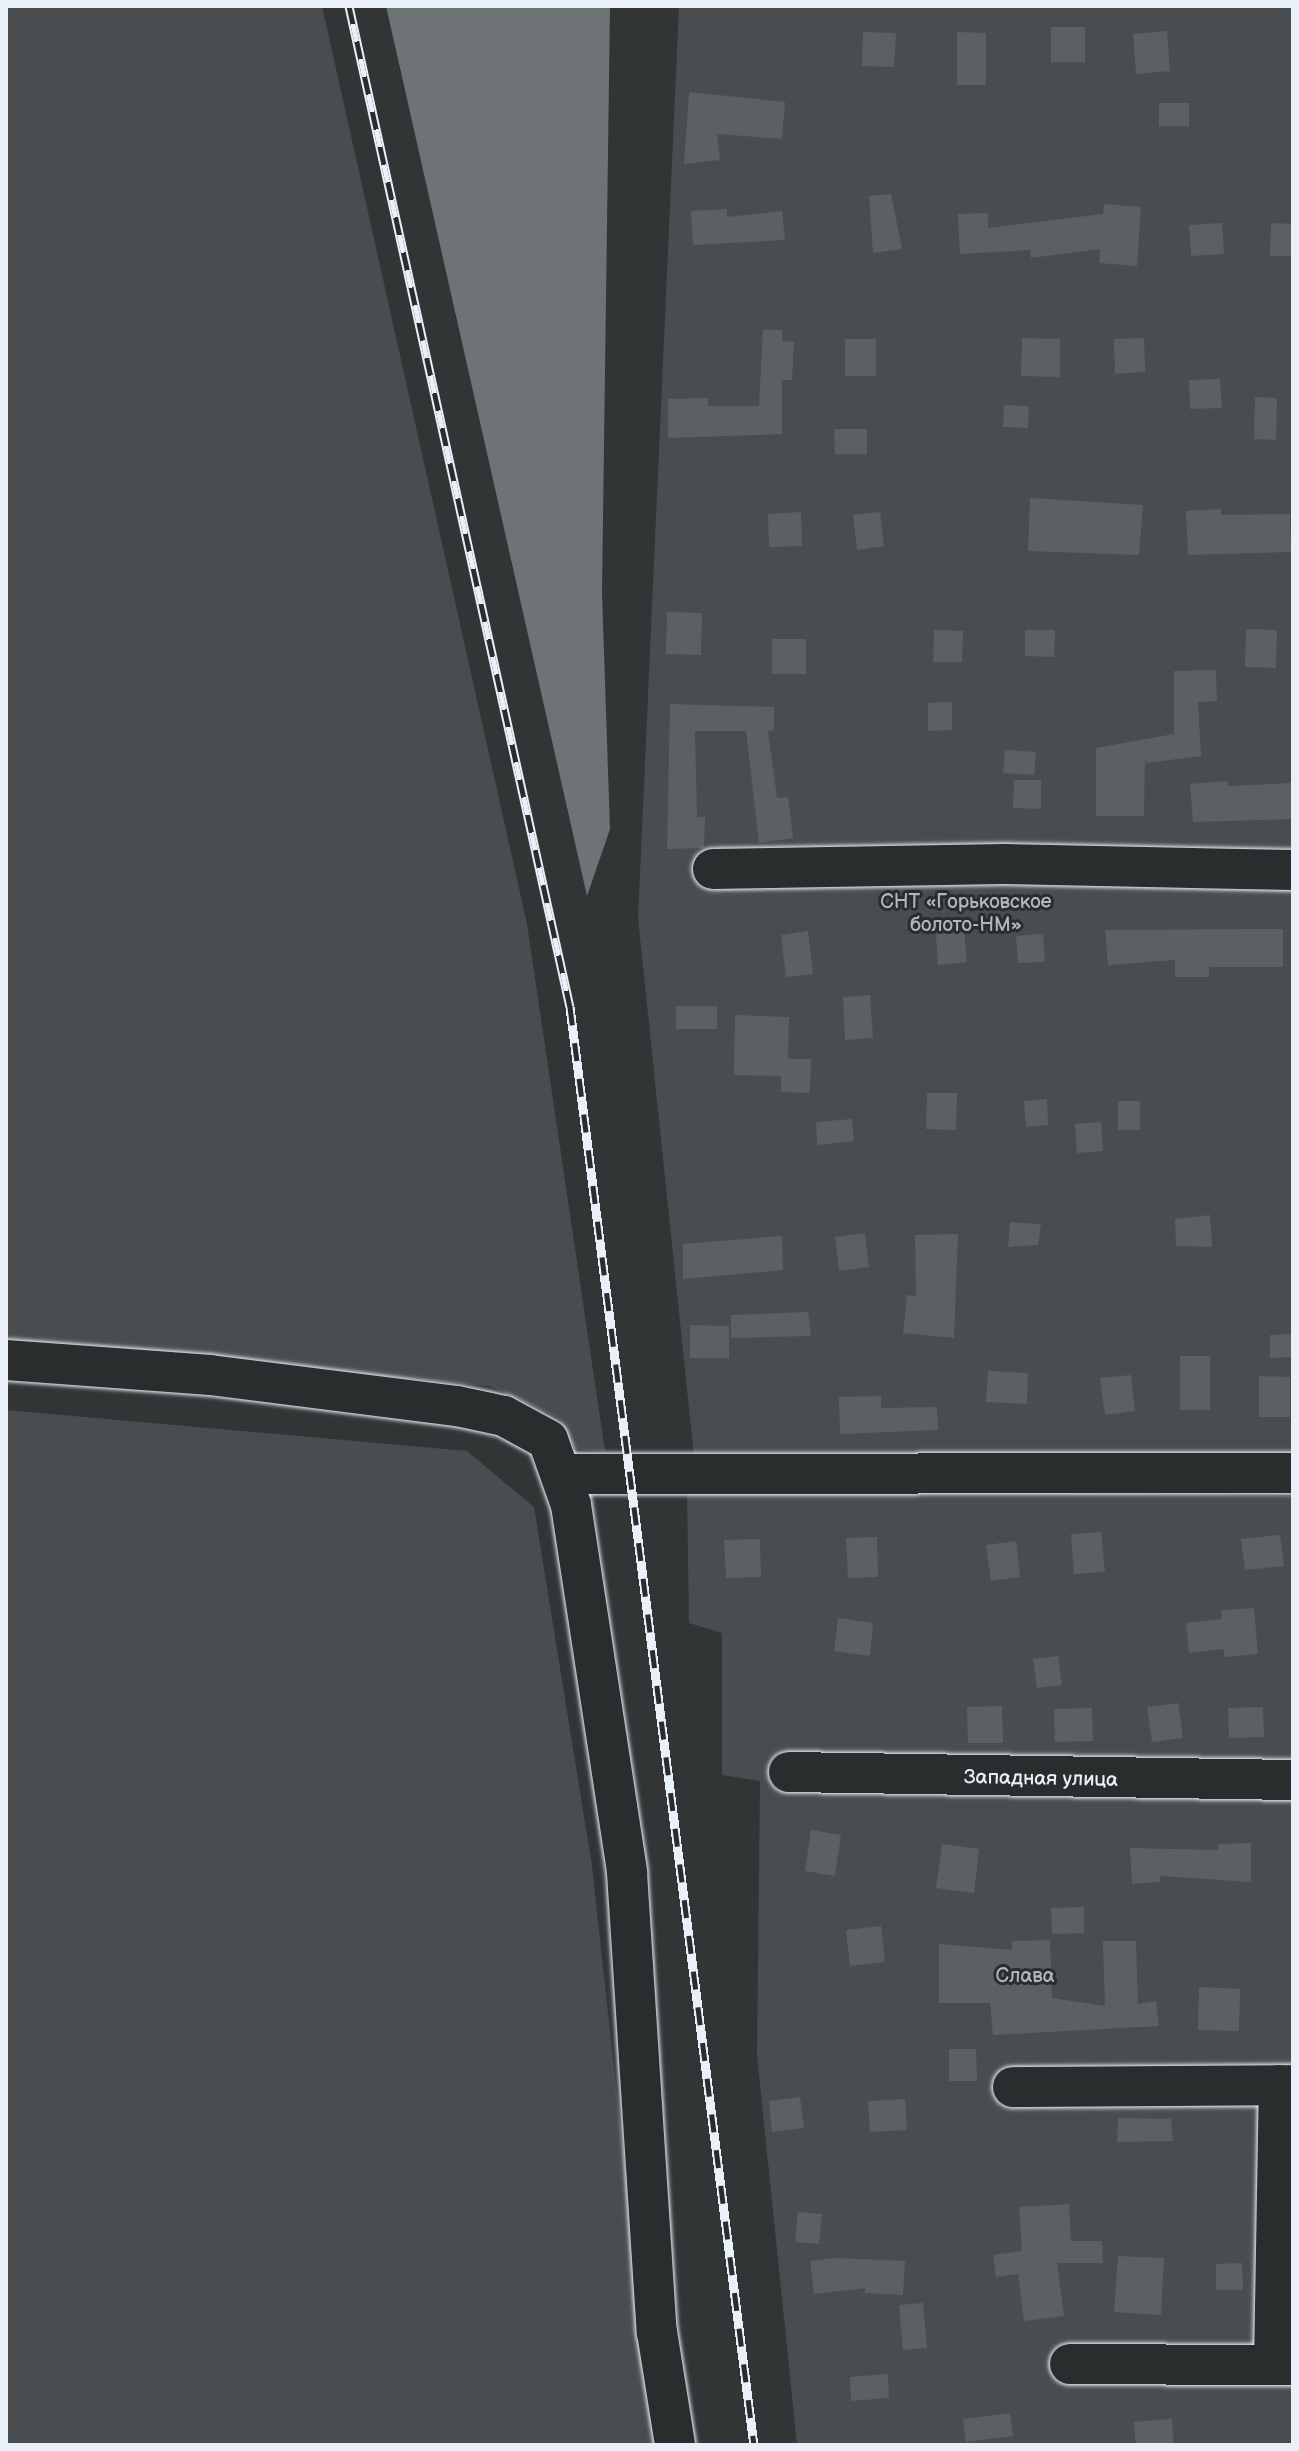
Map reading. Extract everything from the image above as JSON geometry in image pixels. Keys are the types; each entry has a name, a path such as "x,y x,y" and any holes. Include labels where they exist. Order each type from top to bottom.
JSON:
{"street":[{"path":"713,869 1004,864 1293,870"},
{"path":"6,1360 210,1375 457,1406 504,1416 548,1440 563,1474 627,1873 657,2332 675,2445"},
{"path":"563,1474 1293,1473"},
{"name":"Западная улица","path":"789,1772 1293,1780"},
{"path":"1013,2087 1286,2085 1283,2364 1070,2364"}],"green space":[{"path":"6,6 322,6 527,924 605,1451 575,1449 559,1418 490,1386 6,1342"},
{"name":"СНТ «Горьковское болото-НМ»","path":"679,6 1293,6 1293,1468 695,1466 638,918"},
{"path":"6,1410 467,1451 534,1507 592,1866 655,2445 6,2445"},
{"name":"Слава","path":"687,1489 1293,1496 1293,2445 797,2445 757,2055 760,1781 722,1775 722,1633 689,1623"}],"shaded area":[{"path":"386,6 610,6 602,593 610,829 587,896"}],"building":[{"path":"1051,27 1085,27 1085,62 1051,62"},
{"path":"1167,31 1170,71 1136,74 1133,34"},
{"path":"863,32 896,33 894,67 862,66"},
{"path":"957,32 986,33 986,85 957,85"},
{"path":"689,92 785,102 782,139 717,134 720,160 684,164"},
{"path":"1159,103 1189,103 1189,126 1159,126"},
{"path":"891,194 902,249 873,253 869,196"},
{"path":"1104,204 1141,207 1137,266 1099,263 1100,249 1031,258 1030,250 960,254 958,214 988,213 988,228 1103,214"},
{"path":"727,209 727,217 782,211 785,240 693,245 691,211"},
{"path":"1222,223 1224,254 1191,256 1189,225"},
{"path":"1271,223 1293,224 1293,256 1270,256"},
{"path":"763,330 782,330 782,341 794,342 792,380 782,380 782,434 668,438 668,399 708,398 708,406 759,406"},
{"path":"1022,338 1060,339 1060,377 1021,376"},
{"path":"1144,338 1145,372 1115,374 1114,339"},
{"path":"845,339 876,339 876,376 845,376"},
{"path":"1220,379 1222,408 1190,409 1189,380"},
{"path":"1255,397 1277,398 1276,440 1254,439"},
{"path":"1004,405 1029,406 1028,428 1003,427"},
{"path":"834,429 867,429 867,454 835,454"},
{"path":"1030,498 1143,505 1139,555 1028,551"},
{"path":"1221,509 1221,515 1290,514 1291,552 1188,555 1186,511"},
{"path":"801,512 802,546 769,547 768,514"},
{"path":"880,512 884,546 857,550 853,515"},
{"path":"667,612 702,613 701,655 666,654"},
{"path":"1246,629 1277,630 1276,668 1245,667"},
{"path":"934,630 963,631 962,662 933,662"},
{"path":"1025,630 1055,630 1054,657 1025,656"},
{"path":"772,639 806,639 806,674 772,674"},
{"path":"1216,670 1217,701 1198,702 1201,756 1146,763 1145,755 1144,816 1096,816 1096,748 1174,734 1174,671"},
{"path":"952,702 952,730 928,731 928,703"},
{"path":"670,704 774,707 774,730 768,731 777,798 788,797 793,838 759,843 746,731 695,731 697,817 705,817 704,848 667,849"},
{"path":"1005,750 1036,752 1034,775 1003,773"},
{"path":"1014,780 1041,780 1041,809 1013,808"},
{"path":"1227,781 1228,786 1291,783 1293,819 1193,822 1190,784"},
{"path":"1283,929 1283,967 1209,967 1209,977 1175,977 1175,960 1108,965 1105,930"},
{"path":"808,931 813,974 786,977 781,935"},
{"path":"964,932 967,962 938,965 936,934"},
{"path":"1043,934 1045,962 1018,963 1016,936"},
{"path":"870,995 873,1038 845,1040 843,997"},
{"path":"676,1006 717,1006 717,1029 676,1029"},
{"path":"735,1015 789,1017 788,1059 811,1059 810,1093 781,1092 781,1076 734,1075"},
{"path":"927,1093 957,1093 956,1130 926,1129"},
{"path":"1047,1099 1048,1125 1026,1127 1024,1101"},
{"path":"1118,1101 1140,1101 1140,1130 1118,1130"},
{"path":"852,1119 854,1141 817,1145 816,1122"},
{"path":"1101,1122 1103,1151 1077,1153 1075,1124"},
{"path":"1210,1215 1212,1247 1176,1246 1175,1219"},
{"path":"1010,1222 1041,1224 1038,1245 1008,1247"},
{"path":"865,1233 869,1267 839,1271 835,1237"},
{"path":"958,1234 954,1338 903,1333 907,1295 916,1296 915,1235"},
{"path":"782,1236 783,1270 683,1279 683,1244"},
{"path":"808,1312 811,1336 731,1338 731,1315"},
{"path":"690,1325 729,1326 729,1358 690,1358"},
{"path":"1293,1334 1293,1357 1270,1358 1270,1335"},
{"path":"1180,1356 1210,1356 1210,1410 1180,1410"},
{"path":"988,1371 1028,1373 1027,1404 986,1402"},
{"path":"1131,1375 1135,1411 1105,1415 1100,1378"},
{"path":"1259,1376 1290,1377 1290,1417 1259,1417"},
{"path":"881,1396 881,1408 937,1407 938,1430 840,1434 839,1397"},
{"path":"1101,1532 1105,1572 1074,1574 1071,1534"},
{"path":"1280,1535 1284,1566 1245,1570 1241,1539"},
{"path":"877,1537 878,1577 848,1578 846,1538"},
{"path":"760,1539 761,1577 726,1578 724,1540"},
{"path":"1016,1541 1020,1577 991,1581 986,1545"},
{"path":"1254,1608 1258,1654 1224,1657 1224,1649 1189,1653 1186,1623 1222,1619 1221,1610"},
{"path":"838,1618 873,1623 870,1656 834,1651"},
{"path":"1058,1656 1062,1685 1037,1688 1033,1659"},
{"path":"1178,1703 1183,1738 1152,1742 1147,1707"},
{"path":"1002,1706 1003,1743 968,1743 967,1707"},
{"path":"1263,1707 1264,1737 1229,1738 1228,1708"},
{"path":"1092,1708 1093,1741 1055,1742 1054,1709"},
{"path":"811,1830 841,1835 835,1876 805,1871"},
{"path":"1251,1843 1251,1882 1160,1876 1160,1882 1132,1884 1130,1848 1218,1850 1218,1844"},
{"path":"942,1844 979,1849 974,1893 936,1888"},
{"path":"1084,1907 1084,1933 1052,1934 1051,1908"},
{"path":"881,1926 885,1962 850,1966 846,1930"},
{"path":"1050,1940 1052,1998 1105,2006 1103,1941 1136,1941 1138,2004 1156,2001 1159,2026 993,2035 990,2003 939,2003 939,1944 1012,1950 1012,1941"},
{"path":"1199,1987 1240,1989 1239,2031 1198,2030"},
{"path":"949,2049 976,2049 977,2081 949,2081"},
{"path":"800,2097 804,2128 772,2132 769,2101"},
{"path":"905,2099 907,2130 870,2132 868,2101"},
{"path":"1118,2118 1171,2119 1173,2141 1117,2142"},
{"path":"1069,2204 1071,2241 1102,2241 1103,2263 1057,2263 1064,2316 1024,2321 1018,2274 996,2277 993,2255 1022,2251 1019,2207"},
{"path":"798,2212 822,2214 819,2244 795,2242"},
{"path":"1118,2256 1164,2258 1161,2315 1114,2312"},
{"path":"836,2258 905,2261 903,2295 865,2293 865,2288 814,2294 810,2261"},
{"path":"1242,2263 1243,2290 1216,2290 1216,2264"},
{"path":"923,2303 927,2348 903,2350 899,2305"},
{"path":"888,2374 889,2398 851,2401 850,2377"},
{"path":"1010,2413 1013,2436 966,2442 963,2419"},
{"path":"1172,2419 1174,2445 1136,2445 1134,2422"}],"railway":[{"path":"349,6 570,1007 754,2445"}]}
